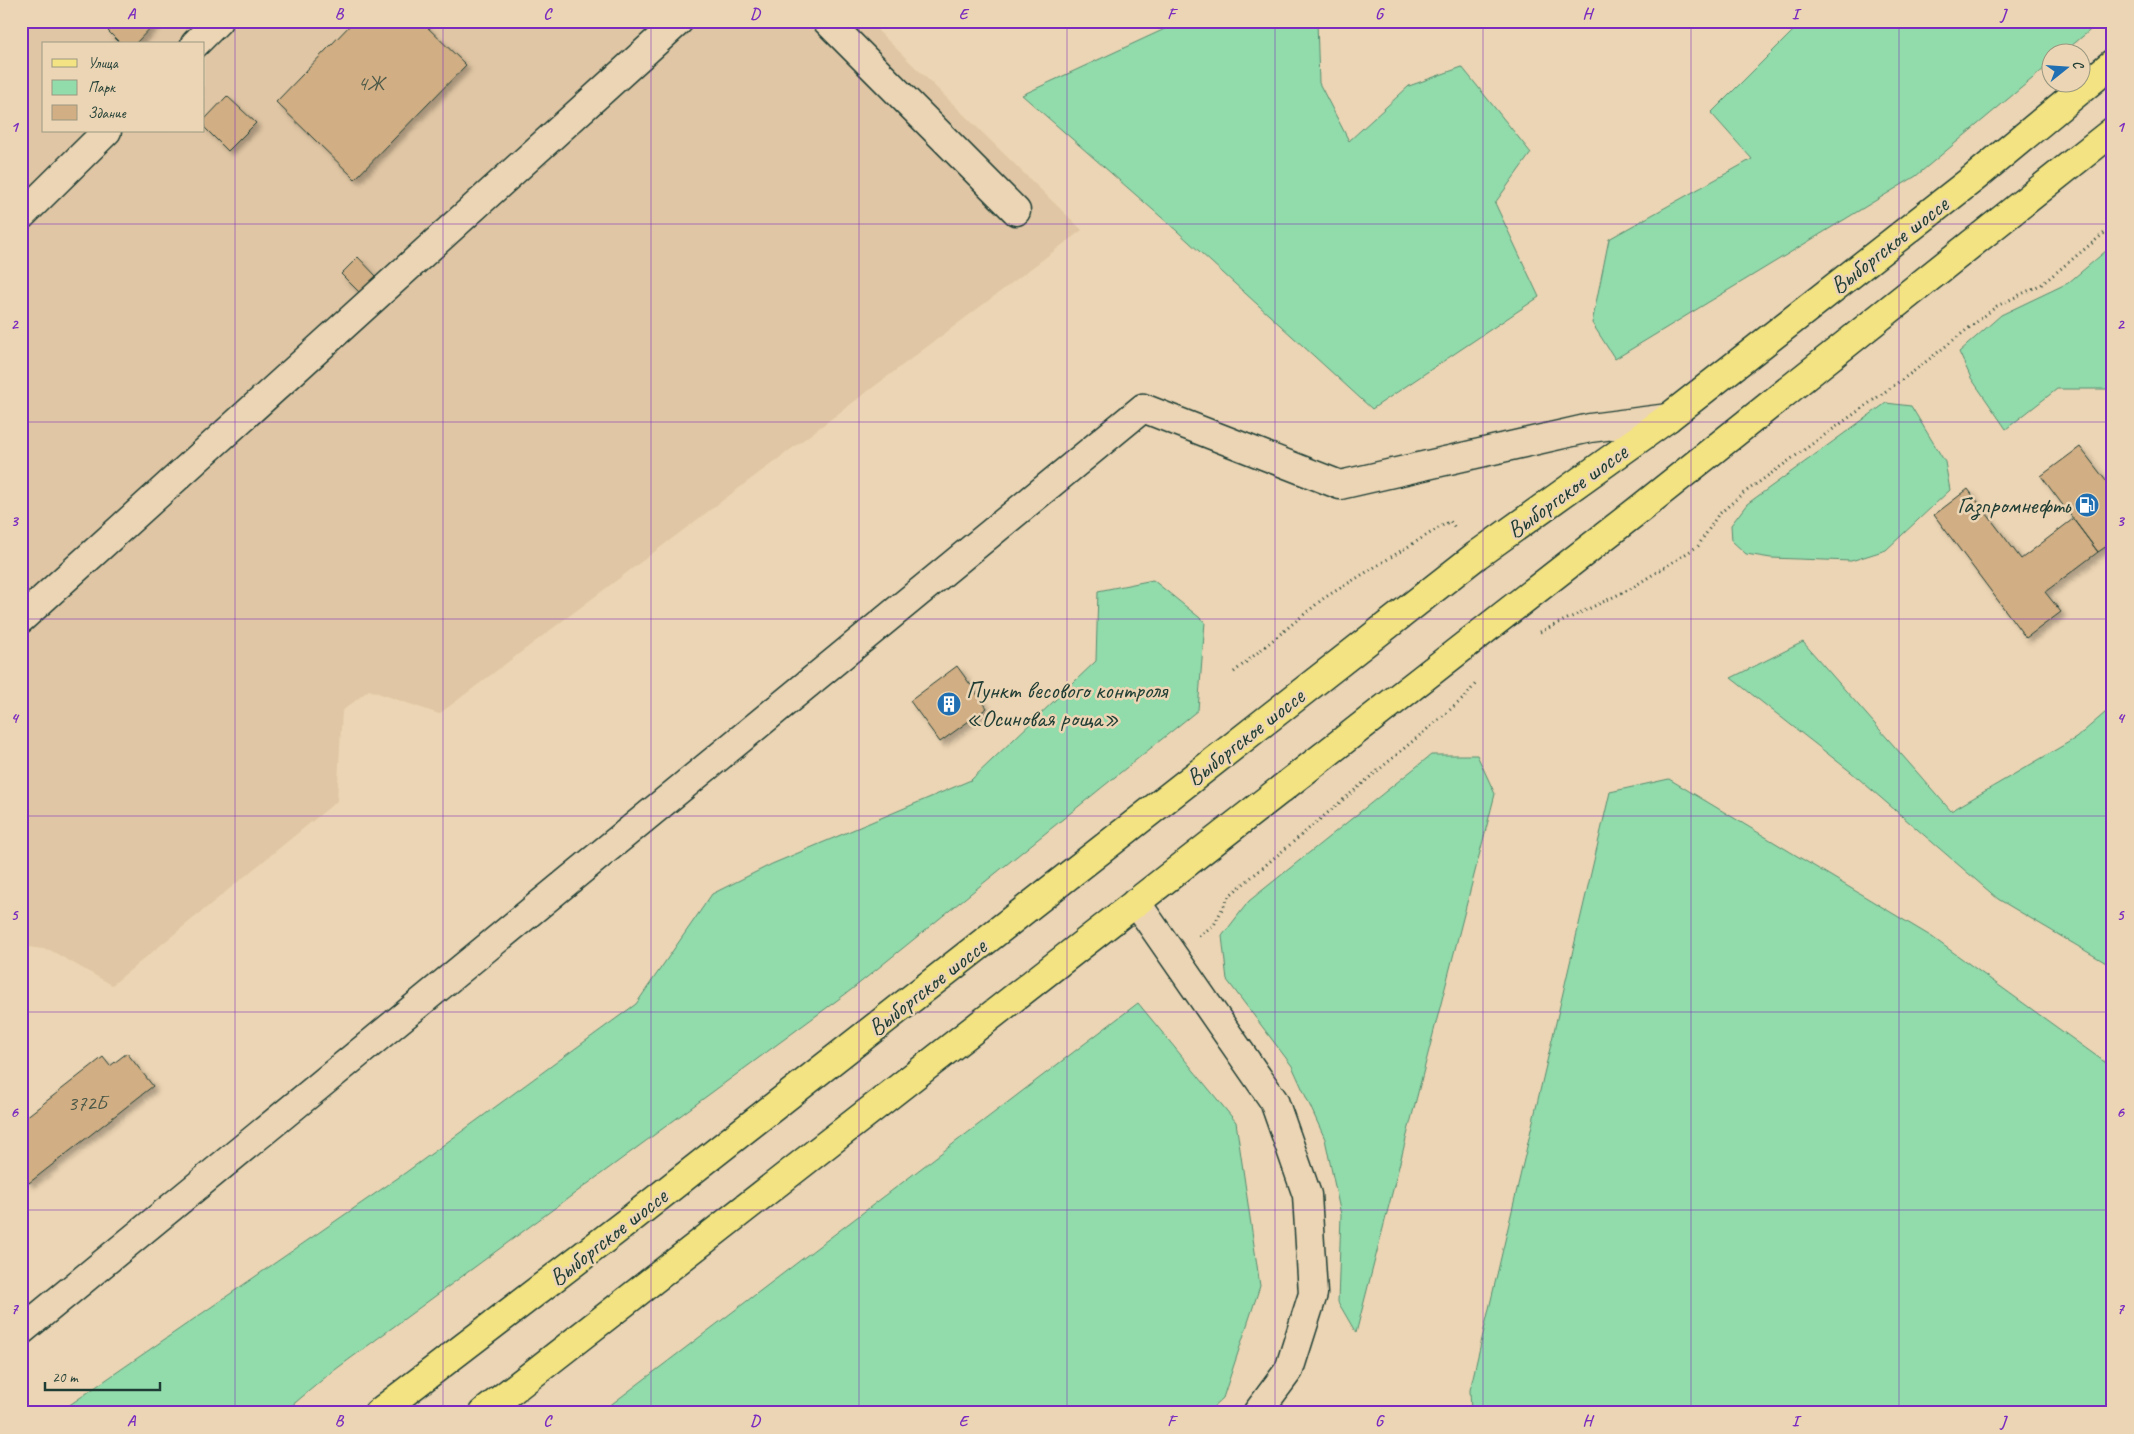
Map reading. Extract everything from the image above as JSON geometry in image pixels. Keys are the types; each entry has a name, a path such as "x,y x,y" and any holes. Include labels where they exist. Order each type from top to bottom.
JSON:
{"main road":[{"name":"Выборгское шоссе","path":"378,1413 635,1216 1477,555 1668,418 1974,178 2113,62"},
{"name":"Выборгское шоссе","path":"483,1413 1637,511 2113,131"}],"street":[{"path":"198,42 218,21"},
{"path":"21,619 679,21"},
{"path":"827,21 1016,211"},
{"path":"21,216 106,132"},
{"path":"21,1331 1143,408 1340,485 1590,428 1668,418"},
{"path":"1136,902 1274,1101 1307,1195 1313,1294 1289,1370 1257,1413"}],"path":[{"path":"1538,634 1630,590 1698,546 1718,515 1741,495 1914,371 1997,306 2042,284 2113,226"},
{"path":"1234,672 1324,598 1450,521 1456,529"},
{"path":"1174,956 1214,925 1229,896 1464,698 1481,677"}],"shaded area":[{"path":"21,21 868,21 1082,230 439,714 369,690 342,711 337,801 112,985 50,950 21,946"}],"green space":[{"path":"1182,21 1317,21 1319,83 1349,141 1409,86 1462,67 1531,153 1495,203 1539,297 1372,409 1177,231 1022,95"},
{"path":"1803,21 2101,21 2076,42 2042,42 2042,71 1916,176 1615,359 1592,323 1609,239 1752,159 1711,113"},
{"path":"2113,245 2113,389 2057,389 2006,429 1971,378 1959,352 2001,315 2068,283"},
{"path":"1886,403 1911,406 1945,462 1950,490 1886,550 1851,561 1771,558 1746,554 1732,541 1731,525 1747,504"},
{"path":"1153,580 1205,622 1198,710 851,990 328,1375 283,1413 58,1413 405,1173 636,1004 712,894 772,864 971,780 1096,661 1098,591"},
{"path":"1803,642 1951,811 2076,738 2113,706 2113,967 1998,899 1851,772 1731,678"},
{"path":"1431,755 1477,755 1495,794 1356,1333 1338,1302 1341,1215 1325,1139 1292,1066 1227,980 1222,936 1249,901"},
{"path":"1669,779 1932,937 2113,1068 2113,1413 1471,1413 1470,1390 1610,792"},
{"path":"1138,1003 1236,1122 1260,1286 1223,1398 1207,1413 600,1413"}],"building":[{"path":"118,21 157,21 137,42 119,42 108,31"},
{"path":"354,21 421,21 466,65 355,179 276,102"},
{"path":"227,96 256,123 228,151 205,128 205,119"},
{"path":"358,257 376,276 360,293 341,274"},
{"name":"Газпромнефть","path":"2080,447 2113,490 2113,542 2098,552 2041,476"},
{"path":"1968,489 2021,559 2073,519 2098,552 2045,592 2061,612 2026,638 1934,515"},
{"name":"Пункт весового контроля «Осиновая роща»","path":"957,666 987,708 940,742 910,701"},
{"path":"127,1053 153,1086 29,1183 21,1172 21,1121 103,1057 110,1066"}],"place":[{"name":"Газпромнефть","path":"2087,505"},
{"name":"Пункт весового контроля «Осиновая роща»","path":"949,704"}]}
